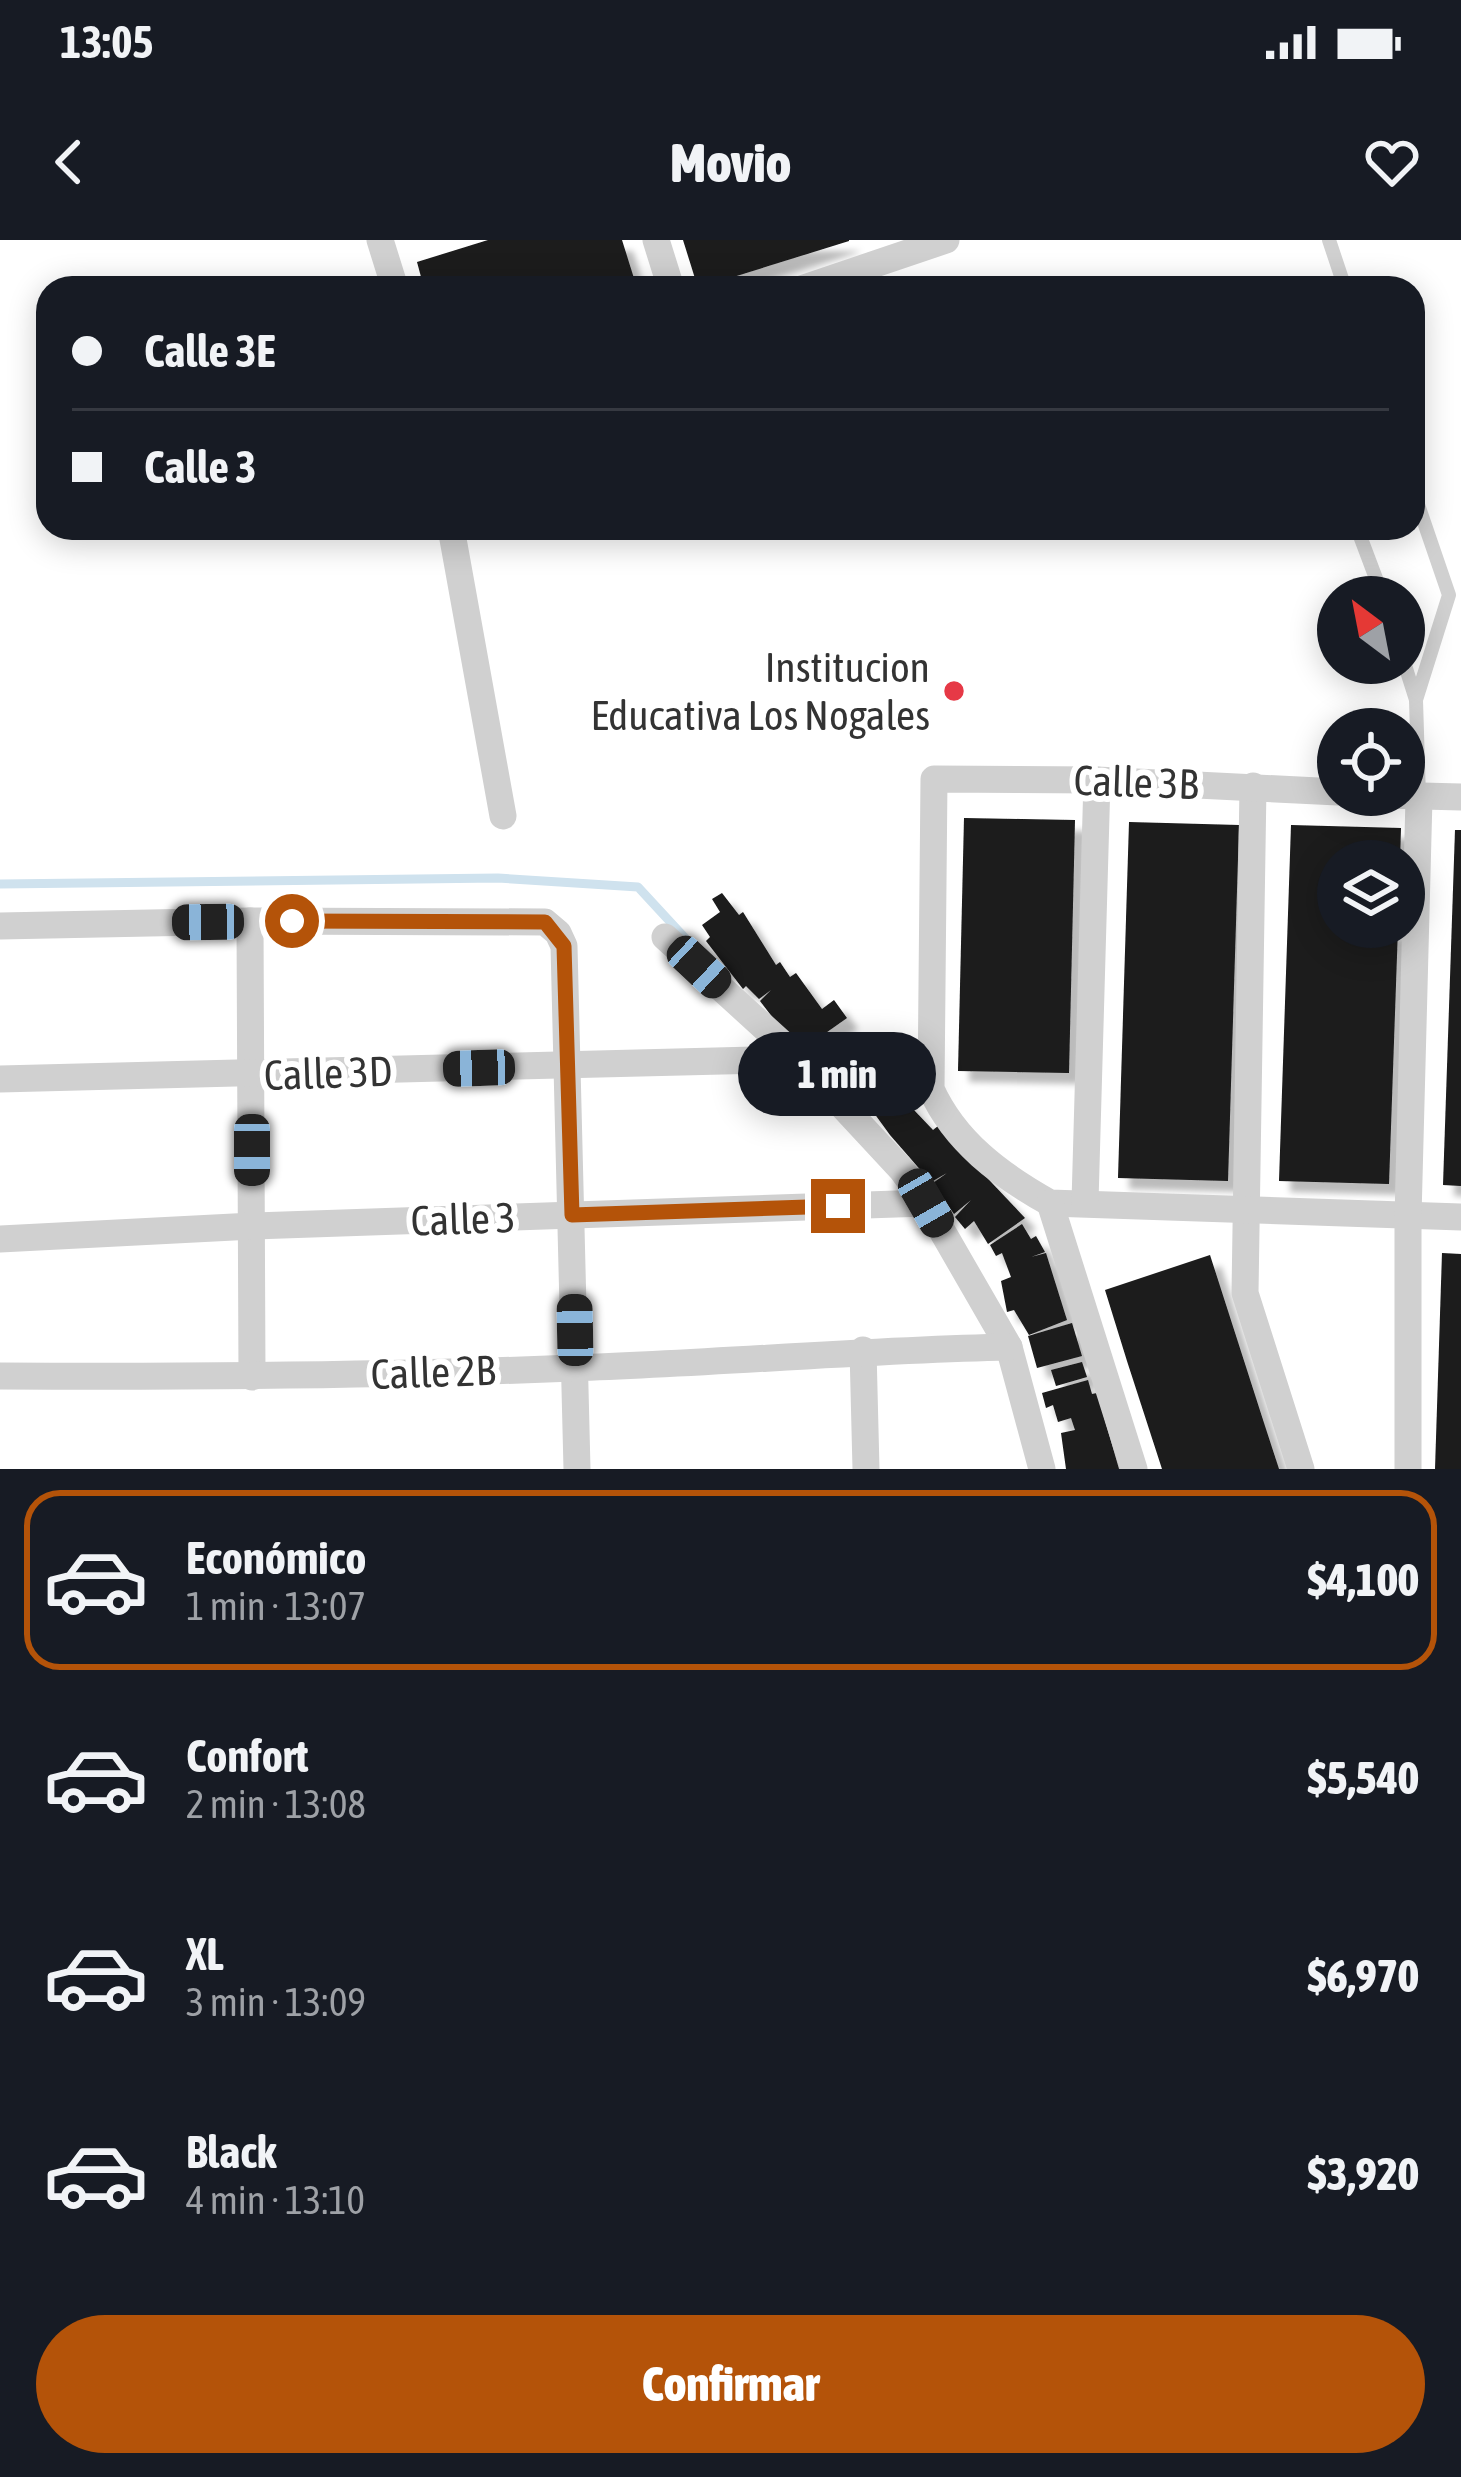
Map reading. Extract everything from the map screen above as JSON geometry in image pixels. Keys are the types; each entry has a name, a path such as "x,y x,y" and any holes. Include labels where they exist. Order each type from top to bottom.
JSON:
{"street":[{"path":"380,240 391,276"},
{"path":"656,240 667,276"},
{"path":"839,276 946,240"},
{"path":"454,540 503,816"},
{"name":"Calle 3B","path":"1050,1203 1003,1177 944,1119 931,1089 934,779 1097,780 1317,790"},
{"path":"1085,1202 1097,780"},
{"path":"1253,785 1245,1293 1301,1469"},
{"path":"1425,798 1461,797"},
{"path":"1408,1469 1408,1217 1419,816"},
{"path":"250,921 252,1378"},
{"path":"0,926 545,922 564,946 578,1469"},
{"path":"665,937 799,1058 902,1170 926,1203 1009,1347 1042,1469"},
{"name":"Calle 3D","path":"0,1079 799,1058"},
{"name":"Calle 3","path":"0,1239 926,1203"},
{"path":"1134,1469 1050,1203 1461,1217"},
{"name":"Calle 2B","path":"0,1376 252,1378 1009,1347"},
{"path":"863,1350 866,1469"}],"lane":[{"path":"1329,240 1341,276"},
{"path":"1416,700 1455,593 1425,519"},
{"path":"1362,540 1375,576"},
{"path":"1411,684 1416,708"}],"building":[{"path":"488,240 622,240 633,276 421,276 417,262"},
{"path":"683,240 849,240 737,276 694,276"},
{"path":"964,818 1075,820 1069,1073 958,1071"},
{"path":"1129,822 1239,825 1228,1181 1118,1178"},
{"path":"1291,825 1401,828 1401,840 1317,840 1317,948 1397,948 1389,1184 1279,1181"},
{"path":"1455,830 1461,830 1461,1186 1443,1185"},
{"path":"722,893 739,915 743,912 776,965 780,962 790,977 796,973 822,1009 834,1000 847,1018 803,1049 790,1032 786,1035 760,1001 771,990 759,999 746,986 743,989 706,941 710,937 702,925 720,912 712,899"},
{"path":"860,1071 884,1095 893,1088 933,1130 938,1126 1025,1218 988,1244 974,1221 965,1229 955,1217 971,1200 954,1214 933,1183 947,1173 931,1182 890,1135 850,1080"},
{"path":"1022,1224 1045,1252 1031,1257 1046,1253 1067,1320 1029,1335 1014,1310 1007,1312 1001,1281 1011,1277 1002,1253 996,1256 990,1245"},
{"path":"1442,1253 1461,1254 1461,1469 1435,1469"},
{"path":"1210,1255 1279,1469 1162,1469 1127,1361 1105,1290"},
{"path":"1072,1323 1082,1356 1037,1368 1028,1336"},
{"path":"1082,1362 1087,1377 1056,1386 1051,1370"},
{"path":"1088,1380 1092,1394 1097,1393 1119,1469 1066,1469 1061,1433 1075,1430 1071,1418 1058,1422 1053,1405 1046,1408 1042,1393"}],"waterway":[{"path":"0,884 498,878 638,887 686,939"}],"place":[{"name":"Institucion Educativa Los Nogales","path":"954,691"}],"route":[{"path":"292,921 545,922 558,933 564,946 570,1065 572,1215 838,1206"}]}
